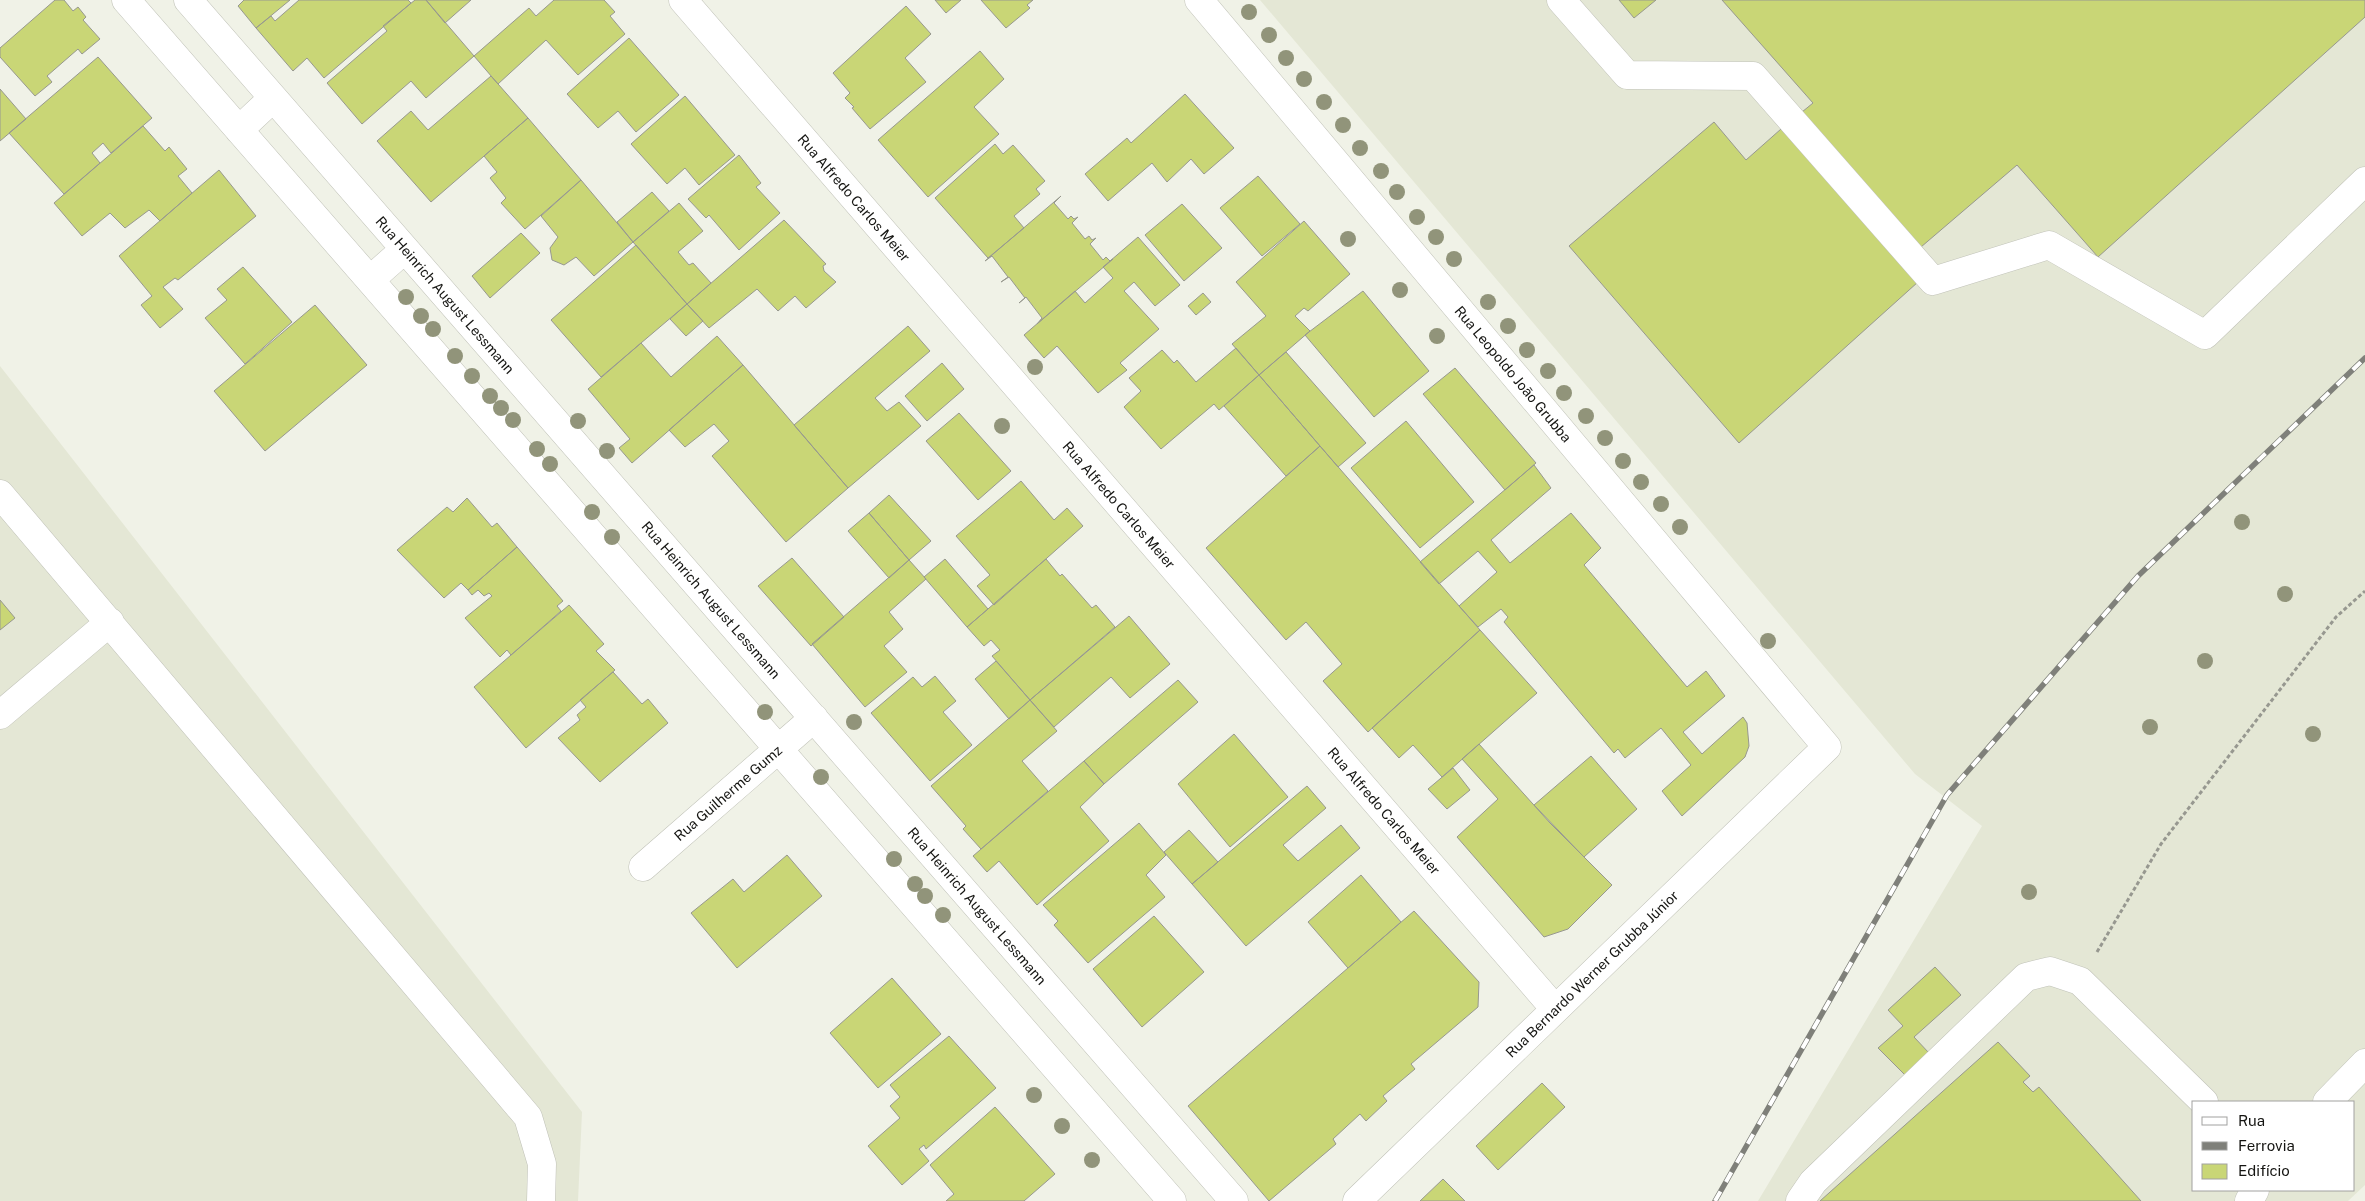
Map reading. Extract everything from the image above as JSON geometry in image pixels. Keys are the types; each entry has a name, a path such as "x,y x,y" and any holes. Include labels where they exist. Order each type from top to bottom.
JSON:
{"street":[{"path":"126,0 1172,1201"},
{"name":"Rua Heinrich August Lessmann","path":"188,0 1234,1201"},
{"name":"Rua Alfredo Carlos Meier","path":"683,0 1556,1009"},
{"name":"Rua Leopoldo João Grubba","path":"1200,0 1826,747"},
{"path":"1561,0 1627,76 1752,76 1933,281 2048,245 2205,336 2365,181"},
{"path":"239,130 273,98"},
{"path":"370,280 405,249"},
{"path":"0,494 528,1117 542,1164 541,1201"},
{"path":"0,716 110,622"},
{"name":"Rua Guilherme Gumz","path":"643,867 814,718"},
{"name":"Rua Bernardo Werner Grubba Júnior","path":"1357,1201 1826,747"},
{"path":"1800,1201 1813,1182 2026,977 2050,971 2080,981 2203,1101"},
{"path":"2328,1101 2365,1064"}],"path":[{"path":"2080,981 2161,844 2336,618 2365,591"}],"shaded area":[{"path":"1260,0 2365,0 2365,1185 2348,1201 1758,1201 1982,826 1915,774"},
{"path":"0,366 582,1112 578,1201 0,1201"}],"building":[{"path":"55,0 64,0 73,11 78,7 86,17 83,20 100,39 82,54 78,49 47,76 52,82 35,96 0,57 0,48"},
{"path":"244,0 290,0 256,28 238,6"},
{"path":"299,0 408,0 411,3 324,78 307,58 293,71 256,28 271,16 275,21"},
{"path":"415,0 426,0 474,56 426,98 411,81 362,124 327,83 387,31 383,26"},
{"path":"426,0 471,0 445,23"},
{"path":"554,0 604,0 615,12 610,16 625,34 578,75 546,40 498,84 474,56 529,8 536,16"},
{"path":"935,0 961,0 946,13"},
{"path":"981,0 1033,0 1027,5 1030,8 1006,28"},
{"path":"1619,0 1656,0 1634,18"},
{"path":"1722,0 2365,0 2365,17 2098,257 2017,165 1921,247 1802,112 1813,103"},
{"path":"906,6 931,34 905,58 926,82 870,129 845,98 850,93 833,73"},
{"path":"629,38 679,95 636,132 618,111 598,128 567,94"},
{"path":"980,51 1004,79 974,107 999,134 928,197 878,140"},
{"path":"98,57 152,118 111,153 103,143 92,153 100,163 64,194 9,133"},
{"path":"491,76 528,118 431,202 377,141 411,111 428,130"},
{"path":"0,89 26,119 0,141"},
{"path":"1185,94 1234,148 1204,174 1191,159 1167,182 1152,163 1108,201 1085,174 1127,138 1131,143"},
{"path":"685,96 735,155 699,185 685,168 667,184 631,144"},
{"path":"528,118 581,180 525,229 501,203 506,198 490,178 497,172 484,156"},
{"path":"1714,122 1746,160 1781,129 1918,282 1739,443 1569,246"},
{"path":"143,126 165,151 169,147 187,169 178,176 192,193 160,221 149,210 125,228 110,213 82,236 54,203"},
{"path":"995,144 1003,154 1013,145 1045,181 1036,189 1040,194 1014,216 1024,228 988,258 935,198"},
{"path":"739,155 761,183 756,187 780,213 739,250 709,215 706,218 688,199"},
{"path":"219,170 256,216 178,280 175,278 163,287 183,309 160,328 141,305 152,296 119,256"},
{"path":"1258,176 1300,224 1262,256 1220,208"},
{"path":"581,180 633,242 594,276 576,257 564,265 552,260 550,248 558,237 541,216"},
{"path":"652,192 669,211 633,242 617,222"},
{"path":"1061,196 1054,203 1068,219 1071,216 1074,219 1078,217 1072,223 1085,239 1089,236 1092,240 1096,238 1090,244 1103,260 1106,257 1110,261 1113,259 1037,324 1042,318 1009,277 1001,282 1008,277 992,256 985,261"},
{"path":"679,203 703,231 678,252 689,265 693,263 711,283 687,304 633,242"},
{"path":"1182,204 1222,248 1184,281 1145,235"},
{"path":"784,220 826,264 823,266 824,271 836,282 806,308 795,296 778,311 757,289 709,328 687,304"},
{"path":"1304,221 1350,274 1308,311 1304,308 1295,316 1310,331 1259,375 1232,344 1266,316 1236,282"},
{"path":"521,233 540,253 490,298 472,276"},
{"path":"1138,237 1180,285 1155,306 1134,282 1124,291 1159,329 1120,363 1127,370 1098,393 1057,346 1044,358 1024,335 1075,291 1085,303 1113,278 1103,267"},
{"path":"636,245 687,304 601,377 551,320"},
{"path":"243,267 292,322 245,364 205,318 227,300 217,289"},
{"path":"1363,291 1429,371 1374,417 1305,335"},
{"path":"1203,293 1211,302 1196,315 1188,306"},
{"path":"687,304 703,321 686,336 670,319"},
{"path":"315,305 367,365 265,451 214,391"},
{"path":"908,326 930,351 875,398 887,411 899,402 921,426 848,488 794,425"},
{"path":"717,336 743,365 632,463 619,448 630,439 588,389 641,343 671,377"},
{"path":"1236,348 1259,375 1219,410 1214,404 1161,449 1124,407 1141,391 1129,378 1162,350 1174,363 1177,360 1196,382"},
{"path":"1286,352 1366,443 1338,467 1259,375"},
{"path":"942,363 964,389 927,421 905,396"},
{"path":"743,365 848,488 786,542 712,456 729,441 714,424 685,447 669,430"},
{"path":"1455,368 1536,463 1505,490 1423,394"},
{"path":"1259,375 1320,446 1286,476 1224,406"},
{"path":"959,413 1011,471 978,500 926,441"},
{"path":"1406,421 1474,502 1420,548 1351,468"},
{"path":"1320,446 1480,630 1368,732 1323,681 1342,664 1306,622 1286,640 1206,548"},
{"path":"1534,465 1551,488 1491,540 1510,563 1571,513 1601,548 1584,565 1687,687 1706,671 1725,696 1683,732 1702,754 1743,717 1747,723 1749,746 1745,757 1682,816 1662,791 1691,765 1661,728 1625,758 1618,749 1614,753 1504,622 1508,617 1501,609 1478,627 1459,606 1497,572 1478,551 1439,584 1420,562"},
{"path":"1021,481 1054,520 1067,508 1083,526 994,605 977,586 990,575 956,536"},
{"path":"889,495 931,541 909,560 869,513"},
{"path":"467,498 492,527 497,523 517,547 468,590 461,583 444,598 397,550 447,507 453,512"},
{"path":"869,513 909,560 889,578 848,531"},
{"path":"517,547 563,601 557,606 561,611 511,655 507,650 500,657 465,618 492,596 489,593 484,596 478,590 472,595 468,590"},
{"path":"792,558 844,617 811,646 758,586"},
{"path":"945,559 988,609 967,627 924,577"},
{"path":"1046,559 1092,608 1096,605 1115,627 1030,700 992,656 1000,650 991,640 984,646 967,627"},
{"path":"909,560 926,579 889,612 903,629 884,646 907,672 865,707 812,644"},
{"path":"0,600 15,618 0,630"},
{"path":"569,605 604,644 596,651 615,670 526,748 474,687"},
{"path":"1129,616 1170,664 1130,698 1111,677 1054,727 1030,700"},
{"path":"1480,630 1537,693 1442,777 1413,745 1399,758 1372,728"},
{"path":"996,661 1030,700 1009,719 975,679"},
{"path":"613,672 642,704 648,699 668,723 600,782 558,738 580,720 577,715 586,707 580,700"},
{"path":"935,676 956,701 943,712 972,745 930,781 871,713 913,677 922,687"},
{"path":"1178,680 1198,702 1104,784 1084,761"},
{"path":"1030,700 1057,731 1022,761 1048,791 981,849 963,829 966,826 931,786"},
{"path":"1234,734 1288,797 1230,847 1178,784"},
{"path":"1479,744 1550,823 1612,885 1568,929 1544,937 1457,837 1498,799 1462,759"},
{"path":"1591,756 1637,809 1584,857 1534,805"},
{"path":"1084,761 1104,784 1080,807 1109,841 1037,905 999,861 987,872 973,856"},
{"path":"1453,768 1470,790 1447,809 1428,789"},
{"path":"1307,786 1326,808 1283,845 1298,861 1341,825 1360,848 1246,946 1192,884"},
{"path":"1139,823 1166,855 1146,875 1165,897 1088,963 1054,925 1058,921 1043,905"},
{"path":"1189,830 1218,862 1192,884 1164,852"},
{"path":"787,855 822,896 737,968 691,913 733,879 744,892"},
{"path":"1361,875 1401,922 1348,968 1308,922"},
{"path":"1414,911 1479,982 1478,1007 1411,1064 1415,1069 1383,1096 1387,1101 1366,1121 1360,1114 1333,1139 1336,1144 1269,1201 1188,1106"},
{"path":"1154,916 1204,972 1142,1027 1093,969"},
{"path":"1935,967 1961,995 1914,1037 1929,1053 1905,1075 1878,1048 1903,1026 1888,1010"},
{"path":"892,978 941,1034 878,1088 830,1033"},
{"path":"949,1036 996,1088 926,1149 924,1145 919,1149 929,1161 902,1185 868,1146 900,1118 890,1106 900,1097 890,1085"},
{"path":"1998,1042 2030,1076 2023,1082 2033,1092 2039,1087 2141,1201 1820,1201"},
{"path":"1542,1083 1565,1107 1498,1170 1476,1146"},
{"path":"995,1107 1055,1174 1024,1201 946,1201 954,1194 930,1165"},
{"path":"1443,1179 1465,1201 1420,1201"}],"railway":[{"path":"1715,1201 1947,795 2138,576 2365,358"}]}
